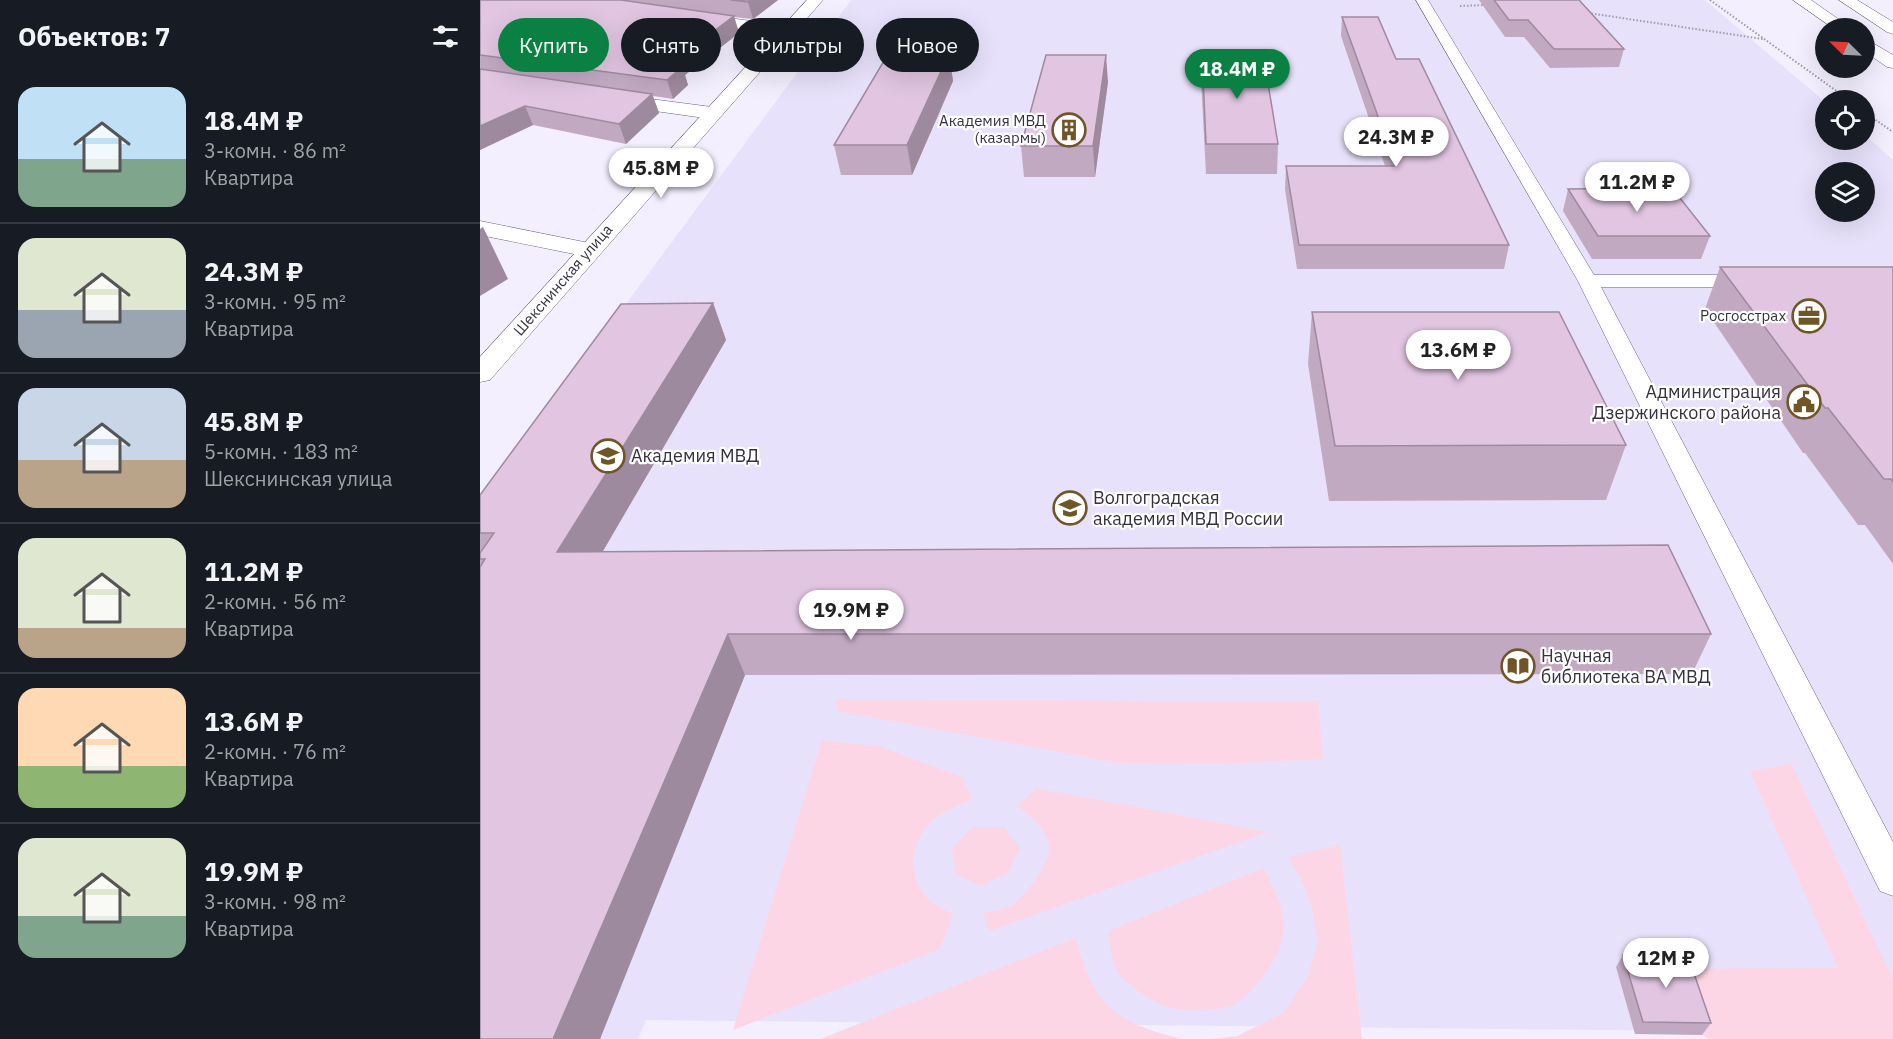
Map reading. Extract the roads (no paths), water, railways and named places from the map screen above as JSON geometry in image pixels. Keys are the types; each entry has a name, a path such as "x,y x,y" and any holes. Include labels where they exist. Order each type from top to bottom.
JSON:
{"main road":[{"name":"Шекснинская улица","path":"799,18 815,0"},
{"path":"1801,0 1828,18"},
{"path":"1847,0 1893,29"},
{"path":"674,15 733,23"},
{"path":"1875,51 1893,63"},
{"name":"Шекснинская улица","path":"480,374 750,72"},
{"path":"597,97 712,113"},
{"path":"480,228 589,250"}],"lane":[{"path":"1424,3 1588,281 1893,879"},
{"path":"1588,281 1776,281"}],"place":[{"name":"Академия МВД (казармы)","path":"1069,130"},
{"name":"Росгосстрах","path":"1809,316"},
{"name":"Администрация Дзержинского района","path":"1804,402"},
{"name":"Академия МВД","path":"608,456"},
{"name":"Волгоградская академия МВД России","path":"1070,508"},
{"name":"Научная библиотека ВА МВД","path":"1518,666"}]}
